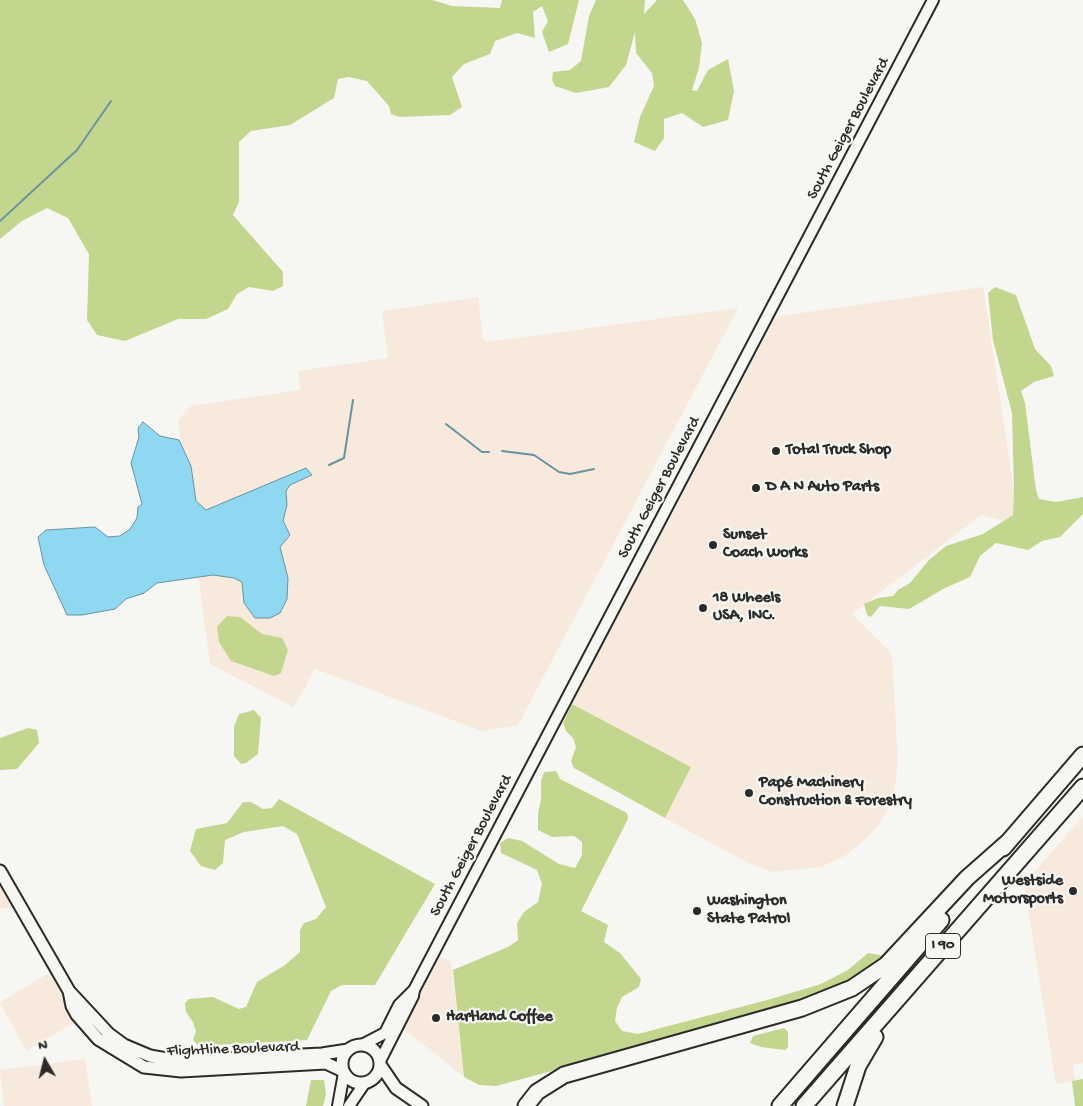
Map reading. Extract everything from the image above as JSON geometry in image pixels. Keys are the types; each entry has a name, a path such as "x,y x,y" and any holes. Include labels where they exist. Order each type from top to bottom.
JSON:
{"highway":[{"name":"I 90","path":"780,1106 1083,755"},
{"name":"I 90","path":"804,1106 1083,787"},
{"path":"526,1106 537,1092 564,1075 802,1008 852,988 886,965 967,878 1010,840"},
{"path":"845,1106 864,1053 902,992"},
{"path":"534,1106 545,1086"}],"main road":[{"name":"Flightline Boulevard","path":"0,871 69,991 108,1034 139,1053 166,1060 200,1061 288,1054 322,1054 348,1050"},
{"name":"Flightline Boulevard","path":"69,991 72,1006 77,1015 98,1039 144,1067 181,1072 326,1063 343,1072"},
{"path":"396,1088 352,1081 343,1072 342,1061 348,1050 362,1045 372,1048 396,1088 422,1106"},
{"path":"367,1083 376,1078 381,1063"}],"street":[{"name":"South Geiger Boulevard","path":"381,1063 414,996 414,990 933,0"},
{"name":"South Geiger Boulevard","path":"362,1045 385,1033 398,1005 406,995 414,990"},
{"path":"338,1106 343,1072"},
{"path":"349,1106 367,1083"}],"shaded area":[{"path":"983,287 1014,490 1013,515 1003,521 981,515 852,614 892,654 898,762 893,800 882,820 867,838 846,855 821,867 773,872 750,864 665,818 691,767 572,704 775,319 780,316"},
{"path":"478,297 483,339 487,342 738,308 518,725 482,731 315,669 294,707 210,664 178,420 191,406 300,390 298,371 388,358 382,311"},
{"path":"1083,816 1083,1063 1073,1065 1075,1081 1056,1084 1024,884"},
{"path":"0,884 13,907 0,909"},
{"path":"439,956 451,962 464,1077 403,1028"},
{"path":"51,972 77,1021 26,1051 0,1002"},
{"path":"85,1059 92,1106 4,1106 0,1070"}],"green space":[{"path":"0,0 432,0 452,6 500,8 502,0 579,0 568,44 549,52 542,32 548,21 542,6 533,12 535,38 517,33 495,41 490,54 464,64 452,77 462,107 450,115 400,117 391,114 389,106 367,81 349,77 338,79 334,98 290,125 251,131 239,142 239,202 233,215 283,272 283,286 273,291 249,287 237,294 228,309 206,319 178,319 125,341 97,335 87,320 89,254 68,218 47,208 22,221 0,239"},
{"path":"596,0 645,0 644,14 657,0 683,0 695,19 702,43 699,68 692,90 697,91 708,70 728,59 734,91 728,120 703,127 682,113 664,119 664,138 655,151 634,142 640,117 654,86 652,73 636,53 635,32 626,65 609,87 576,93 555,86 552,80 553,72 570,70 581,61 589,16"},
{"path":"995,287 1016,295 1035,349 1051,366 1054,376 1034,382 1021,391 1025,403 1036,490 1039,499 1056,502 1083,497 1083,514 1060,537 1042,541 1028,550 996,543 980,556 970,577 945,588 909,609 880,606 871,617 867,615 864,604 878,598 893,596 898,590 910,583 929,560 946,546 983,534 1013,515 1012,413 993,340 988,293"},
{"path":"227,616 240,617 262,634 282,638 288,650 281,673 274,676 231,661 219,642 217,627"},
{"path":"572,704 691,767 665,818 574,768 571,761 576,747 573,738 566,731 563,723"},
{"path":"254,710 261,718 258,754 246,763 241,764 234,756 234,727 239,714"},
{"path":"28,728 37,730 39,743 17,769 0,770 0,738"},
{"path":"556,771 560,779 627,813 628,819 581,911 608,925 604,942 620,953 641,979 639,987 622,997 617,1008 615,1021 622,1031 638,1034 771,999 821,984 848,970 868,953 885,956 860,976 792,1006 496,1086 479,1085 464,1077 453,970 508,947 518,940 517,923 524,912 538,902 542,884 537,870 501,853 500,843 508,838 522,841 559,864 575,868 582,855 582,842 574,836 552,837 538,830 541,781 544,772"},
{"path":"279,799 435,884 375,985 342,985 331,991 307,1040 199,1046 193,1040 196,1031 193,1022 186,1012 185,1003 189,999 213,997 239,1009 246,1007 257,982 285,965 300,952 300,930 304,923 316,919 326,907 297,834 283,826 244,832 225,840 223,863 215,870 201,866 190,851 196,829 227,823 243,802 251,802 263,809 272,808"},
{"path":"784,1028 788,1032 788,1047 785,1050 761,1047 750,1043 753,1036"},
{"path":"1083,1079 1083,1106 1075,1106 1072,1081"},
{"path":"311,1080 324,1080 326,1094 323,1106 306,1106"}],"water":[{"path":"143,422 160,436 179,440 191,466 196,501 206,510 306,468 312,475 290,485 286,491 287,505 283,521 290,535 280,547 288,578 287,599 280,613 270,618 255,618 244,603 242,582 234,578 213,575 157,583 144,593 126,599 115,609 82,615 67,615 44,565 38,537 46,530 95,527 108,537 120,536 130,529 137,518 138,507 142,504 131,463 139,437 138,428"}],"waterway":[{"path":"0,221 77,150 111,101"},
{"path":"329,465 344,458 353,400"},
{"path":"446,424 482,452 489,452"},
{"path":"502,451 534,455 559,472 570,474 594,469"}],"place":[{"name":"Total Truck Shop","path":"776,451"},
{"name":"D A N Auto Parts","path":"756,488"},
{"name":"Sunset Coach Works","path":"713,545"},
{"name":"18 Wheels USA, INC.","path":"703,608"},
{"name":"Papé Machinery Construction & Forestry","path":"749,793"},
{"name":"Westside Motorsports","path":"1073,891"},
{"name":"Washington State Patrol","path":"697,911"},
{"name":"Hartland Coffee","path":"436,1018"}]}
